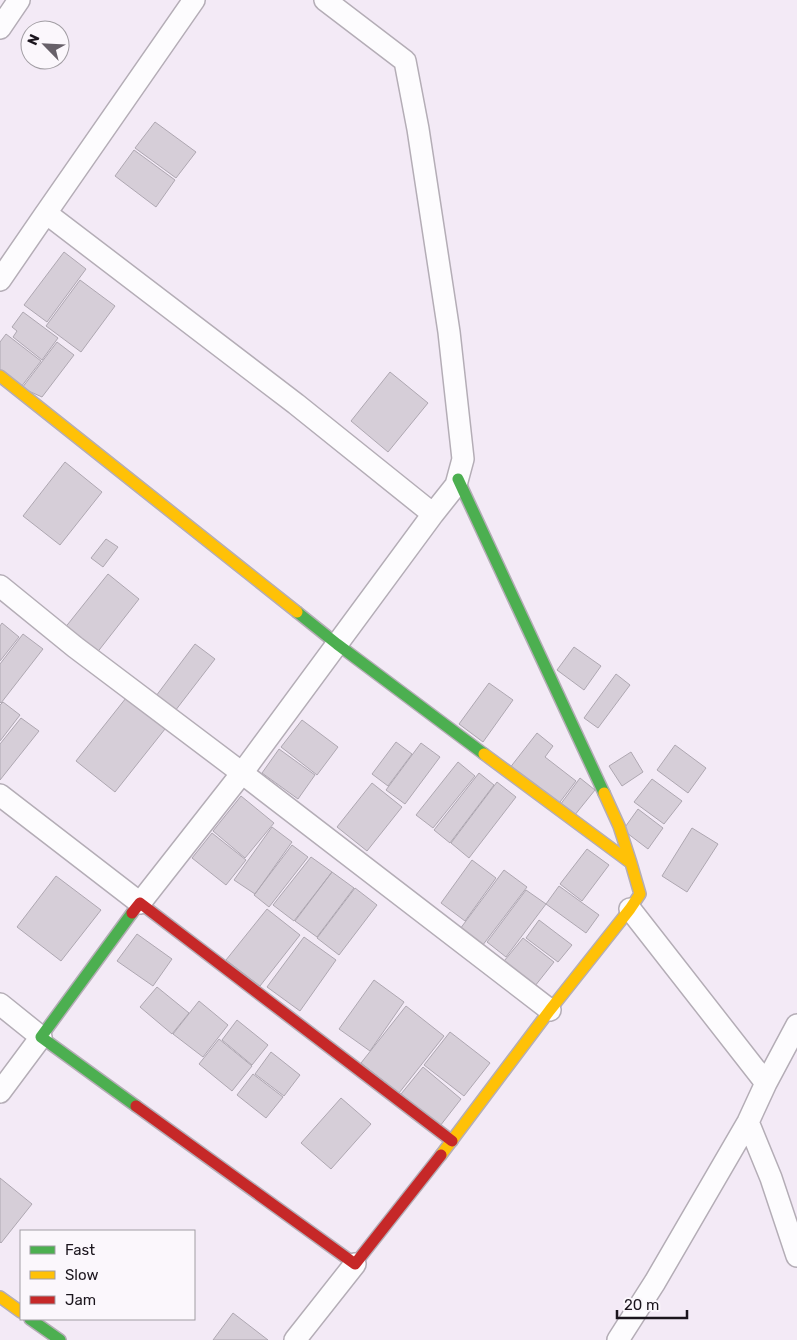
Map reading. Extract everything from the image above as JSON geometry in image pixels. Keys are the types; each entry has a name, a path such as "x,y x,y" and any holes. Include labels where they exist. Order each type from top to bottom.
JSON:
{"street":[{"path":"0,28 19,0"},
{"path":"0,280 194,0"},
{"path":"0,1092 140,903 242,773 456,485 458,479 463,459 449,332 418,129 405,61 324,0"},
{"path":"46,213 296,404 433,514"},
{"path":"0,376 337,644 630,863"},
{"path":"295,1340 452,1140 640,894 619,826 458,479"},
{"path":"0,586 74,647 242,773 550,1010"},
{"path":"0,796 452,1140"},
{"path":"630,909 766,1083"},
{"path":"0,1004 41,1037 354,1264"},
{"path":"618,1340 655,1282 748,1122 766,1083 797,1025"},
{"path":"748,1122 771,1178 797,1256"},
{"path":"0,1297 20,1311"},
{"path":"31,1320 60,1340"}],"building":[{"path":"155,122 196,152 176,178 135,148"},
{"path":"134,150 175,180 156,207 115,176"},
{"path":"64,252 86,269 47,322 24,305"},
{"path":"80,280 115,306 81,352 46,326"},
{"path":"23,312 58,338 42,360 13,337 17,331 12,327"},
{"path":"6,334 41,361 21,387 0,371 0,342"},
{"path":"57,342 74,355 42,397 22,388"},
{"path":"390,372 428,403 388,452 351,421"},
{"path":"65,462 102,492 60,545 23,516"},
{"path":"106,539 118,547 103,567 91,558"},
{"path":"108,574 139,599 96,654 64,629"},
{"path":"2,623 19,637 0,661 0,626"},
{"path":"23,634 43,649 1,703 0,664"},
{"path":"195,644 215,659 175,711 156,696"},
{"path":"574,647 601,666 584,690 557,670"},
{"path":"616,674 630,685 598,728 584,718"},
{"path":"489,683 513,700 483,742 459,724"},
{"path":"126,698 165,729 115,792 76,761"},
{"path":"3,702 20,715 0,741 0,705"},
{"path":"21,718 39,731 0,780 0,744"},
{"path":"302,720 338,747 317,775 281,747"},
{"path":"537,733 553,746 545,757 576,781 557,806 509,769"},
{"path":"396,742 412,754 388,786 372,774"},
{"path":"421,743 440,757 405,804 386,790"},
{"path":"675,745 706,768 688,793 657,770"},
{"path":"279,749 315,775 298,799 262,773"},
{"path":"631,752 643,772 622,786 609,766"},
{"path":"458,762 475,776 433,828 416,815"},
{"path":"479,773 494,785 450,843 434,830"},
{"path":"580,778 595,790 574,816 560,805"},
{"path":"652,779 682,801 664,824 634,802"},
{"path":"497,782 516,797 469,858 451,843"},
{"path":"372,783 402,807 367,851 337,827"},
{"path":"241,796 274,823 245,858 213,831"},
{"path":"638,809 663,828 648,849 623,830"},
{"path":"272,827 292,842 255,894 234,880"},
{"path":"692,828 718,844 687,892 662,876"},
{"path":"212,833 246,860 226,885 192,858"},
{"path":"292,845 308,857 269,907 254,895"},
{"path":"587,849 609,865 582,901 560,884"},
{"path":"311,857 332,872 294,921 273,905"},
{"path":"472,860 496,878 465,921 441,903"},
{"path":"504,870 527,887 479,950 457,933"},
{"path":"332,872 354,888 317,937 295,921"},
{"path":"56,876 101,910 61,961 17,927"},
{"path":"559,886 599,915 586,933 546,904"},
{"path":"355,888 377,905 339,955 317,938"},
{"path":"526,890 546,904 506,957 487,942"},
{"path":"267,909 300,935 260,986 226,960"},
{"path":"539,920 572,945 558,962 526,938"},
{"path":"137,934 172,959 153,986 117,961"},
{"path":"304,937 336,960 300,1011 267,987"},
{"path":"523,938 554,962 531,991 500,966"},
{"path":"374,980 404,1002 370,1051 339,1029"},
{"path":"157,987 189,1013 172,1034 140,1007"},
{"path":"199,1001 228,1025 203,1057 173,1034"},
{"path":"406,1006 444,1036 399,1093 361,1063"},
{"path":"237,1020 268,1045 252,1065 222,1040"},
{"path":"450,1032 490,1063 464,1096 424,1065"},
{"path":"219,1039 252,1066 232,1091 199,1064"},
{"path":"271,1052 300,1075 284,1096 255,1074"},
{"path":"423,1067 461,1099 440,1126 401,1094"},
{"path":"253,1074 283,1097 266,1118 237,1095"},
{"path":"341,1098 371,1124 331,1169 301,1143"},
{"path":"0,1178 32,1204 1,1243 0,1242"},
{"path":"233,1313 268,1340 213,1340"}],"traffic: fast":[{"path":"458,479 604,793"},
{"path":"297,612 484,754"},
{"path":"132,913 41,1037 136,1106"},
{"path":"31,1320 60,1340"}],"traffic: slow":[{"path":"0,376 297,612"},
{"path":"484,754 631,863 619,826 604,793"},
{"path":"441,1155 640,894 631,863"},
{"path":"0,1297 20,1311"}],"traffic: jam":[{"path":"132,913 140,903 452,1141"},
{"path":"136,1106 355,1264 441,1155"}]}
